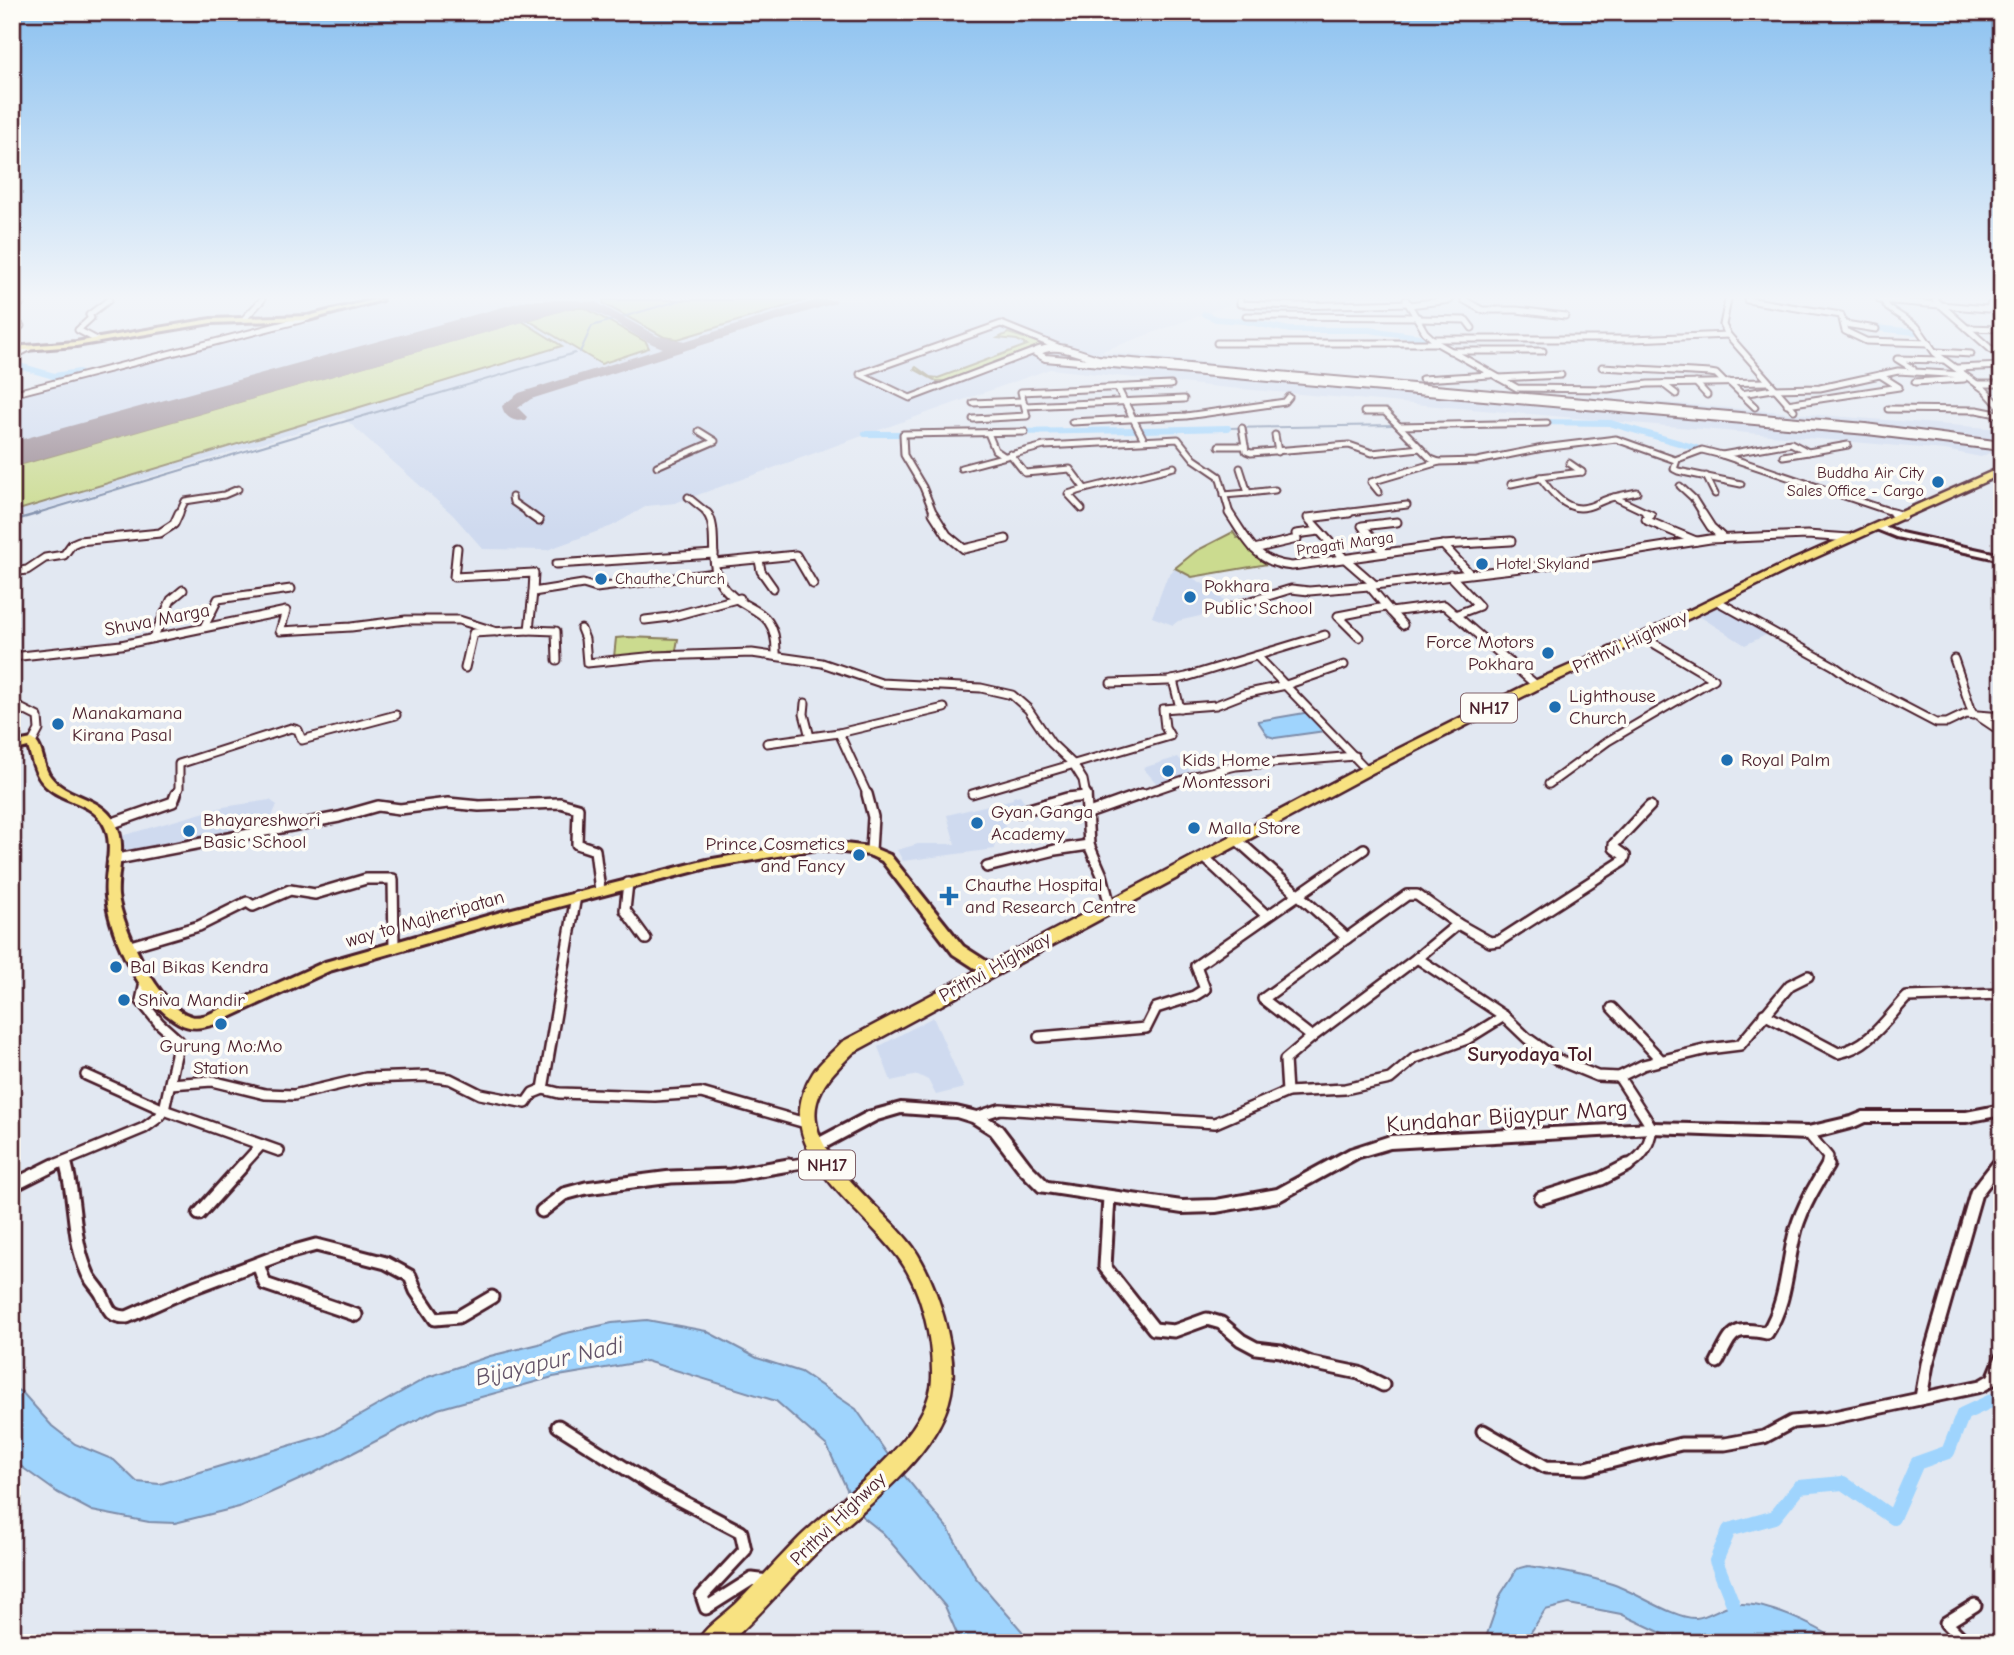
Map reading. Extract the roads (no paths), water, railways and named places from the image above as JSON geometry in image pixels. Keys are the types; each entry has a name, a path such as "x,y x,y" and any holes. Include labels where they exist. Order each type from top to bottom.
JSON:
{"highway":[{"name":"Prithvi Highway","path":"709,1643 741,1616 807,1546 883,1476 927,1424 941,1392 942,1375 933,1321 923,1284 905,1250 818,1153 808,1124 807,1102 811,1090 835,1058 848,1047 989,970 1367,769 1536,685 2002,470"}],"main road":[{"path":"1879,527 1899,535 2002,558"},
{"path":"12,747 32,743 41,763 42,775 51,785 84,799 110,824"},
{"name":"way to Majheripatan","path":"110,824 114,843 112,898 127,947 145,982 184,1019 193,1023 210,1020 325,967 576,896 707,864 818,845 871,851"},
{"path":"871,851 886,858 958,950 989,970"},
{"name":"Kundahar Bijaypur Marg","path":"818,1153 873,1116 901,1108 934,1108 976,1117 1005,1140 1025,1168 1044,1187 1182,1207 1216,1206 1279,1195 1356,1153 1390,1142 1652,1128 1808,1133 1854,1122 1863,1116 1966,1117 2002,1110"}],"street":[{"path":"12,394 76,377"},
{"path":"867,377 910,398 965,377"},
{"path":"1262,377 1867,431 2002,446"},
{"path":"1304,377 1865,427 2002,446"},
{"path":"1422,379 1487,377"},
{"path":"1496,377 1517,388 1608,389 1663,384 1768,382"},
{"path":"1720,377 1755,407"},
{"path":"1766,377 1773,389 1794,410"},
{"path":"1741,394 1773,389 1820,388 1871,377"},
{"path":"1787,404 1899,387 1884,377"},
{"path":"1915,382 1963,377"},
{"path":"1965,377 1977,384 2002,409"},
{"path":"1696,383 1707,395"},
{"path":"1663,384 1676,394"},
{"path":"1977,384 2002,384"},
{"path":"973,419 1027,416 1021,391 1171,385"},
{"path":"1117,387 1144,440"},
{"path":"1608,389 1615,394"},
{"path":"1072,422 1230,412 1285,402 1289,397"},
{"path":"973,403 1184,399"},
{"path":"1888,408 1977,410 2002,415"},
{"path":"1364,412 1385,412 1420,448 1439,462"},
{"path":"1399,426 1547,423"},
{"path":"1242,428 1246,451 1251,453 1349,445 1372,453 1420,448"},
{"path":"657,466 715,441 699,431"},
{"path":"1006,539 964,549 960,547 930,506 922,484 906,462 902,447 903,434 1025,432"},
{"path":"988,433 993,447 1007,455 1025,472 1070,469 1085,489"},
{"path":"1275,435 1278,452"},
{"name":"Pragati Marga","path":"961,468 1044,446 1178,439 1194,458 1219,476 1229,513 1254,548 1271,564 1280,567 1443,545 1511,541"},
{"path":"1379,492 1371,482 1439,462 1477,461 1542,448 1616,439 1677,460 1702,450 1722,455 1903,516"},
{"path":"1722,455 1791,443 1808,452"},
{"path":"1783,456 1848,445"},
{"path":"1219,446 1245,446"},
{"path":"1677,460 1675,470 1741,484"},
{"path":"1511,484 1582,472 1569,463"},
{"path":"1082,509 1068,494 1174,467"},
{"path":"1240,468 1248,492"},
{"path":"1706,476 1715,494"},
{"path":"1540,478 1551,492 1573,507 1586,507 1637,492"},
{"path":"1680,486 1688,491 1700,507 1714,532 1723,538"},
{"path":"12,572 27,570 45,558 64,555 72,544 79,541 160,533 174,524 185,501 224,495 238,489"},
{"path":"1224,495 1275,490"},
{"path":"512,497 513,502 539,522"},
{"path":"688,497 693,504 709,513 715,573 723,585 766,616 776,633 776,656"},
{"path":"1614,497 1651,515 1646,519 1648,521 1696,541"},
{"path":"1403,625 1372,585 1308,518 1407,505"},
{"path":"1384,552 1362,526 1397,522"},
{"path":"1254,548 1297,539 1296,534 1319,531"},
{"path":"1232,607 1291,589 1309,591 1528,567 1723,538 1807,535 1853,538"},
{"path":"1443,545 1469,573"},
{"path":"457,548 454,577 534,573 529,630"},
{"path":"556,564 714,554"},
{"path":"715,563 796,555 813,584"},
{"path":"759,560 761,571 773,588"},
{"path":"533,592 583,584 596,588 715,573"},
{"path":"1450,575 1479,606 1455,615"},
{"path":"204,627 218,599 290,589"},
{"path":"153,638 171,600 183,590"},
{"path":"645,620 692,612 740,598"},
{"path":"1717,601 1834,666 1852,679 1936,723 1945,725 1961,715 2002,717"},
{"path":"1359,636 1338,616 1444,604 1536,685"},
{"name":"Shuva Marga","path":"12,657 121,645 286,611 279,631 459,620 497,632"},
{"path":"580,629 585,639 587,663 682,654 743,653 822,663 881,683 1004,691 1028,709 1051,743 1073,764 1083,780 1089,845 1102,875 1110,906"},
{"path":"465,667 473,633 556,631 557,660"},
{"path":"1111,683 1172,680 1215,671 1224,665 1325,635"},
{"path":"1549,784 1591,750 1625,732 1651,712 1668,706 1714,679 1643,637"},
{"path":"1257,656 1367,769"},
{"path":"1954,659 1977,717 2002,732"},
{"path":"972,794 1170,736 1165,727 1163,709 1216,705 1244,694 1286,685 1344,665"},
{"path":"1172,680 1180,708"},
{"path":"805,703 803,707 810,737"},
{"path":"12,704 38,717 39,730 32,743"},
{"path":"767,743 839,733 944,708"},
{"path":"110,824 173,802 179,788 179,764 291,727 298,730 302,740 396,715"},
{"path":"839,733 871,799 875,828 871,851"},
{"path":"1086,814 1198,775 1236,766 1355,756"},
{"path":"1018,811 1067,798 1086,796"},
{"path":"113,860 339,817 378,806 400,809 448,803 479,806 560,803 578,808 577,844 595,850 600,891"},
{"path":"1312,1037 1263,999 1347,937 1412,894 1458,924 1494,943 1623,861 1625,856 1614,848 1614,844 1650,806"},
{"path":"1236,839 1347,937"},
{"path":"988,867 1055,850 1089,845"},
{"path":"1039,1037 1146,1028 1150,1014 1158,1006 1199,995 1205,989 1196,966 1364,849"},
{"path":"1204,857 1267,916"},
{"path":"127,947 200,926 247,902 253,906 259,905 290,890 315,894 358,880 386,877 393,879 394,884 394,948"},
{"path":"628,883 625,910 646,939"},
{"path":"543,1089 576,896"},
{"path":"1287,1092 1285,1060 1458,924"},
{"path":"1417,958 1504,1016 1527,1038 1558,1060 1597,1076 1619,1077 1643,1065 1661,1060 1740,1045 1790,985 1808,976"},
{"path":"12,1186 144,1128 164,1110 179,1041 159,1023 141,1001 145,982"},
{"path":"1764,1014 1838,1053 1845,1053 1865,1044 1890,1013 1908,997 1932,1000 1983,992 2002,994"},
{"path":"1612,1008 1661,1060"},
{"path":"976,1117 1000,1109 1215,1123 1287,1092 1345,1089 1390,1079 1399,1066 1409,1060 1468,1038 1504,1016"},
{"path":"86,1075 164,1110 279,1151"},
{"path":"170,1084 212,1081 265,1094 283,1095 366,1077 427,1076 450,1079 480,1094 526,1103 533,1093 543,1089 559,1093 655,1096 701,1093 808,1124"},
{"path":"1541,1198 1604,1179 1641,1155 1648,1145 1652,1128 1619,1077"},
{"path":"1717,1362 1733,1332 1742,1328 1766,1333 1776,1321 1786,1294 1794,1238 1805,1201 1829,1163 1828,1157 1808,1133"},
{"path":"199,1214 261,1145"},
{"path":"542,1211 564,1194 586,1188 671,1177 731,1175 818,1153"},
{"path":"65,1161 71,1183 75,1230 86,1274 102,1294 108,1311 117,1317 127,1317 258,1264 316,1245 386,1264 410,1276 435,1319 460,1316 492,1297"},
{"path":"1920,1398 1927,1364 1976,1192 1988,1175 2002,1163"},
{"path":"1109,1197 1105,1267 1154,1329 1174,1331 1207,1319 1221,1323 1256,1348 1281,1351 1311,1363 1359,1373 1383,1385"},
{"path":"258,1264 265,1284 356,1315"},
{"path":"1483,1431 1546,1467 1586,1468 1681,1444 1725,1444 1763,1437 1792,1422 1825,1419 1981,1386 1993,1379 2002,1357"},
{"path":"558,1426 655,1488 741,1532 745,1550 702,1597 706,1608 752,1579 775,1581"},
{"path":"1966,1643 1946,1623 1975,1605"}],"water":[{"path":"1310,712 1325,731 1275,738 1268,736 1258,721"},
{"name":"Bijayapur Nadi","path":"647,1320 706,1331 757,1358 801,1372 856,1409 893,1462 949,1530 975,1577 1022,1631 1029,1643 961,1643 945,1606 883,1533 858,1513 827,1446 776,1401 646,1361 553,1377 438,1409 312,1474 239,1507 175,1523 149,1522 92,1511 58,1493 12,1460 12,1388 22,1392 52,1426 75,1444 114,1460 137,1482 160,1484 325,1435 428,1377 490,1356 539,1344 562,1334 612,1323"},
{"path":"1528,1566 1612,1584 1687,1617 1700,1617 1732,1605 1758,1606 1804,1622 1842,1643 1683,1643 1621,1614 1569,1604 1545,1610 1524,1643 1484,1643 1501,1594 1517,1569"}],"waterway":[{"path":"34,514 494,377"},
{"path":"1538,422 1610,423 1696,448"},
{"path":"1228,428 1394,425"},
{"path":"1143,430 1228,428"},
{"path":"1016,432 1136,430"},
{"path":"865,434 913,434"},
{"path":"12,521 40,513"},
{"path":"1737,1614 1716,1561 1729,1530 1775,1517 1799,1487 1843,1483 1893,1518 1917,1463 1948,1452 1963,1414 2002,1396"}],"place":[{"name":"Buddha Air City Sales Office - Cargo","path":"1938,482"},
{"name":"Hotel Skyland","path":"1482,564"},
{"name":"Chauthe Church","path":"601,579"},
{"name":"Pokhara Public School","path":"1190,597"},
{"name":"Force Motors Pokhara","path":"1548,653"},
{"name":"Lighthouse Church","path":"1555,707"},
{"name":"Manakamana Kirana Pasal","path":"58,724"},
{"name":"Royal Palm","path":"1727,760"},
{"name":"Kids Home Montessori","path":"1168,771"},
{"name":"Gyan Ganga Academy","path":"977,823"},
{"name":"Malla Store","path":"1194,828"},
{"name":"Bhayareshwori Basic School","path":"189,831"},
{"name":"Prince Cosmetics and Fancy","path":"859,855"},
{"name":"Chauthe Hospital and Research Centre","path":"949,896"},
{"name":"Bal Bikas Kendra","path":"116,967"},
{"name":"Shiva Mandir","path":"124,1000"},
{"name":"Gurung Mo:Mo Station","path":"221,1024"}],"district":[{"name":"Suryodaya Tol","path":"1530,1054"}]}
